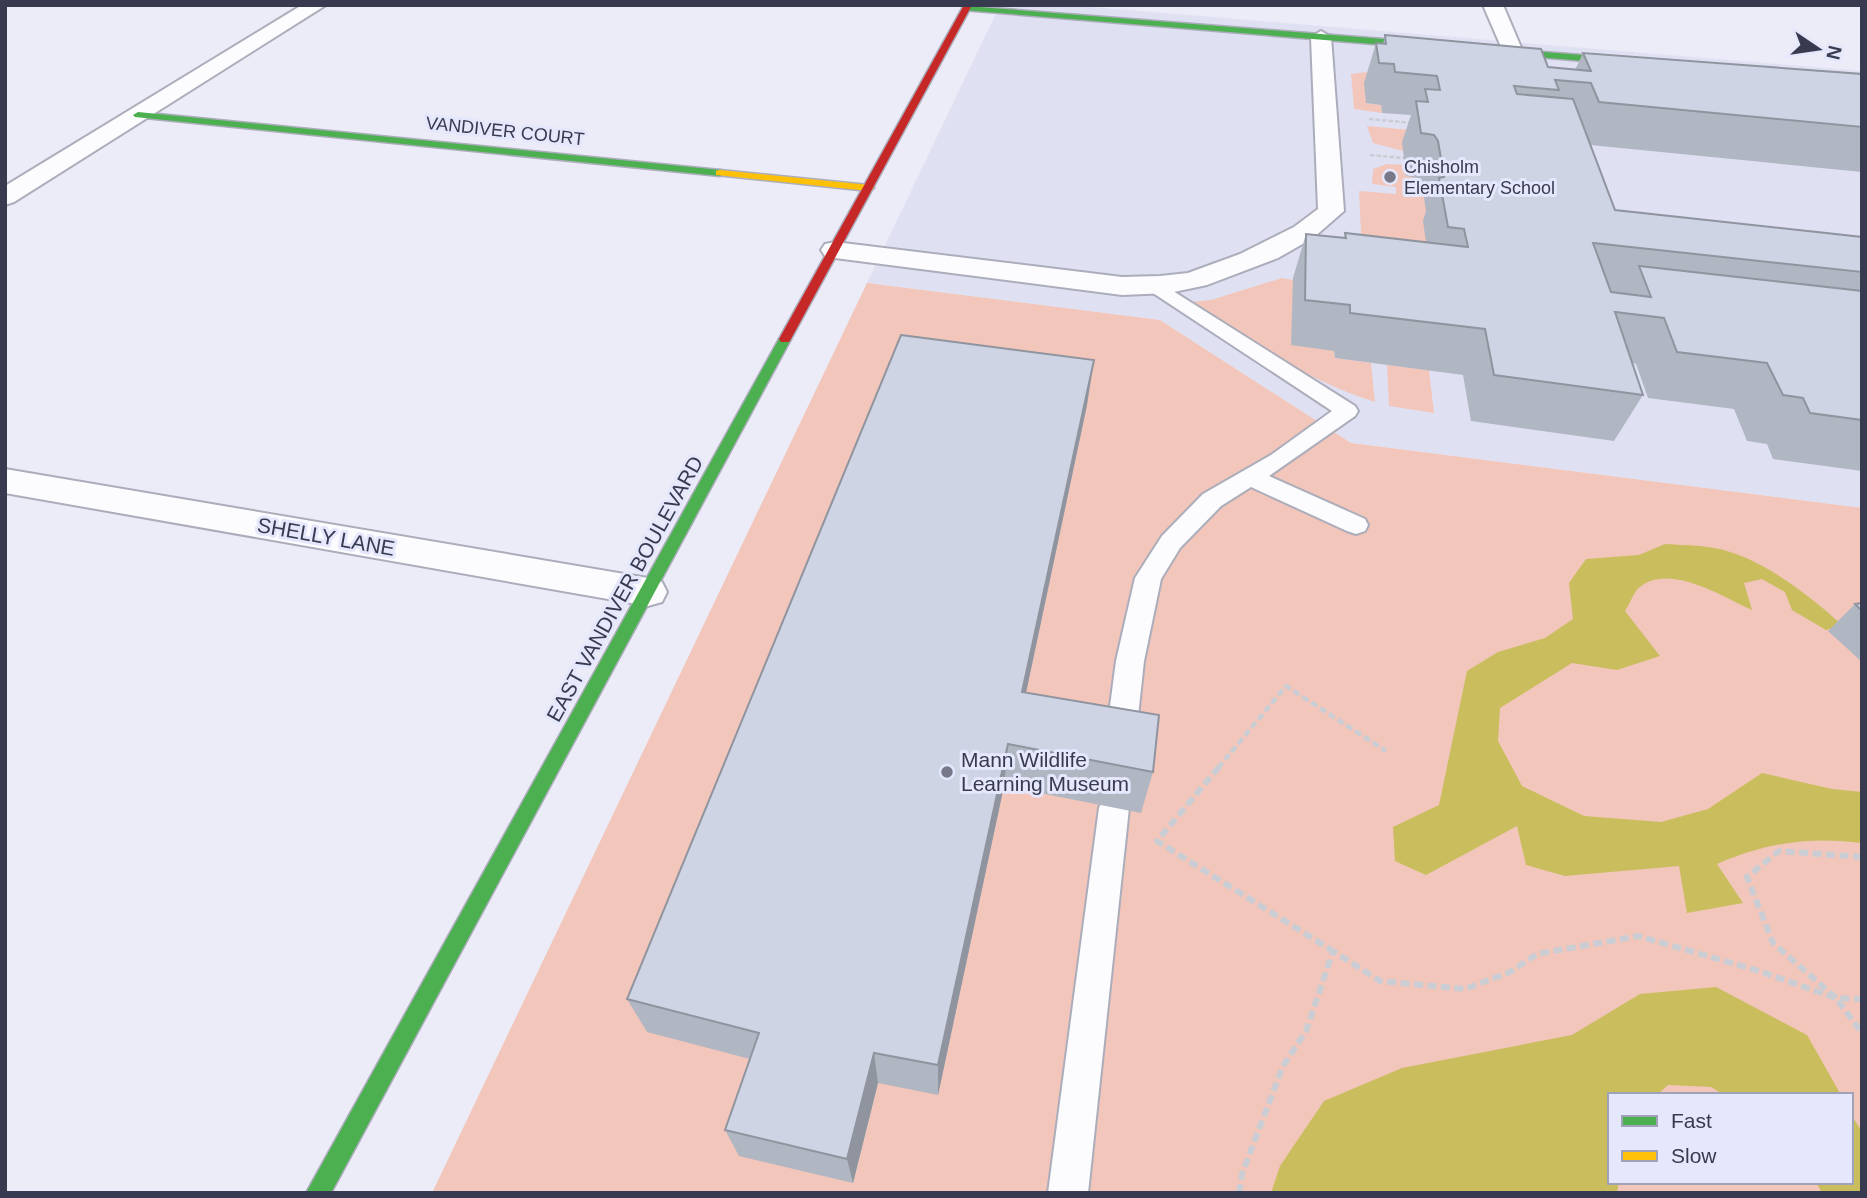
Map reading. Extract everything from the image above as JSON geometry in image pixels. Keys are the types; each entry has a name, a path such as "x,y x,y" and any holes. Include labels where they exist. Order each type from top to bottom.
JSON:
{"street":[{"path":"5,197 316,5"},
{"path":"1493,5 1512,52"},
{"path":"967,7 1653,64"},
{"name":"EAST VANDIVER BOULEVARD","path":"318,1193 967,7"},
{"path":"835,250 1122,285 1154,285 1196,279 1260,253 1311,228 1331,211 1321,37"},
{"name":"VANDIVER COURT","path":"138,115 869,188"},
{"name":"SHELLY LANE","path":"5,481 648,592"}],"lane":[{"path":"1119,753 1130,661 1148,578 1171,542 1212,500 1347,411 1154,285"},
{"path":"1250,477 1356,525"},
{"path":"1068,1193 1114,808"}],"path":[{"path":"1359,153 1404,159"},
{"path":"1386,751 1286,686 1157,841 1380,981 1465,989 1510,972 1537,954 1638,936 1756,970 1836,998 1862,999"},
{"path":"1862,857 1779,851 1747,877 1773,943 1836,998 1862,1033"},
{"path":"1239,1193 1242,1174 1283,1066 1306,1031 1333,951"}],"shaded area":[{"name":"Chisholm Elementary School","path":"1000,5 1068,5 1862,71 1862,508 1351,443 1160,320 867,283"},
{"path":"1400,68 1366,103 1381,105 1382,113 1354,109 1351,74"},
{"path":"1367,126 1411,130 1403,151 1373,143"},
{"path":"1387,164 1405,165 1406,176 1418,178 1422,186 1427,208 1429,267 1362,252 1359,191 1396,194 1396,187 1372,184 1373,169"},
{"path":"1282,278 1293,280 1334,351 1335,358 1371,363 1375,402 1302,371 1191,302 1211,300"},
{"path":"867,283 1160,320 1351,443 1862,508 1862,1193 432,1193"},
{"path":"1387,365 1429,370 1434,413 1389,406"},
{"path":"1665,544 1714,548 1748,559 1783,578 1843,626 1826,630 1792,610 1785,592 1762,579 1744,583 1752,610 1694,584 1662,579 1648,582 1636,591 1625,611 1660,656 1617,670 1572,663 1500,708 1498,741 1522,786 1584,816 1661,822 1708,809 1762,773 1832,789 1862,792 1862,843 1824,840 1788,843 1753,851 1717,864 1743,903 1687,913 1679,866 1565,876 1526,865 1517,826 1426,875 1395,861 1393,827 1439,805 1467,671 1498,652 1545,638 1573,619 1569,583 1586,559 1639,555"},
{"path":"1716,987 1807,1035 1840,1093 1721,1093 1711,1087 1668,1085 1659,1093 1608,1093 1608,1184 1619,1184 1617,1193 1271,1193 1280,1166 1324,1101 1402,1068 1572,1035 1640,994"},
{"path":"1853,1117 1862,1132 1862,1193 1822,1193 1817,1184 1853,1184"}],"building":[{"path":"1385,35 1541,49 1548,67 1591,71 1583,53 1862,74 1862,127 1599,102 1591,83 1555,80 1559,90 1514,86 1517,94 1573,99 1615,210 1862,237 1862,272 1593,243 1611,292 1651,297 1639,266 1862,291 1862,420 1810,413 1803,398 1783,395 1767,363 1677,352 1664,318 1615,312 1643,395 1494,375 1485,329 1350,313 1350,305 1305,300 1306,234 1346,238 1345,233 1468,247 1464,229 1448,227 1439,178 1444,177 1438,141 1434,135 1421,133 1416,101 1428,102 1425,89 1440,90 1437,76 1395,72 1394,64 1379,63 1376,43 1386,44"},
{"name":"Mann Wildlife Learning Museum","path":"901,335 1094,360 1022,692 1159,715 1153,772 1008,744 938,1065 874,1053 847,1159 725,1130 759,1033 627,999"}],"traffic: fast":[{"path":"966,8 1434,46"},
{"path":"1491,51 1633,62"},
{"path":"138,115 720,173"},
{"path":"318,1193 785,339"}],"traffic: slow":[{"path":"720,173 869,188"}],"traffic: jam":[{"path":"785,339 968,5"}],"place":[{"name":"Chisholm Elementary School","path":"1390,177"},
{"name":"Mann Wildlife Learning Museum","path":"947,772"}]}
